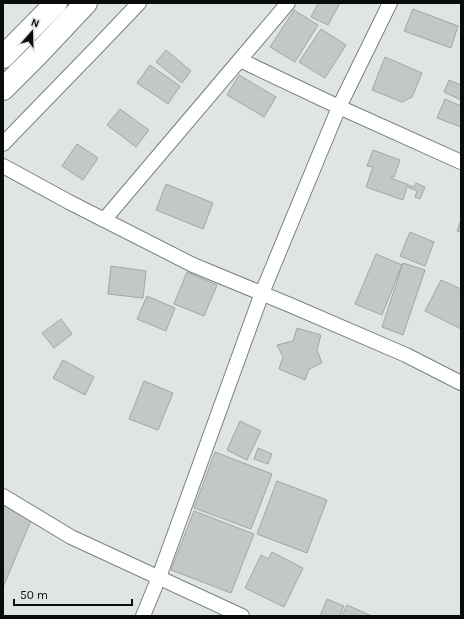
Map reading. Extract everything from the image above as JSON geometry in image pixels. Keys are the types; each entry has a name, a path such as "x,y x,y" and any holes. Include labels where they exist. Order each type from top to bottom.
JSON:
{"main road":[{"path":"3,57 56,3"},
{"path":"3,89 86,3"}],"street":[{"path":"3,144 139,3"},
{"path":"104,220 288,3"},
{"path":"143,616 159,577 262,293 339,107 390,3"},
{"path":"240,60 461,162"},
{"path":"3,166 69,202 194,265 406,355 461,383"},
{"path":"3,496 70,537 242,616"}],"building":[{"path":"318,3 340,3 328,25 311,17"},
{"path":"413,9 458,26 451,48 404,31"},
{"path":"294,10 318,25 295,62 270,47"},
{"path":"321,29 346,45 325,78 299,62"},
{"path":"166,50 191,71 182,83 156,62"},
{"path":"385,57 422,73 412,97 402,102 372,90"},
{"path":"150,65 180,86 168,104 137,83"},
{"path":"239,75 276,97 264,117 227,95"},
{"path":"449,80 461,85 461,100 444,92"},
{"path":"445,99 461,106 461,127 437,118"},
{"path":"120,109 149,130 136,147 107,125"},
{"path":"77,144 98,158 83,180 62,166"},
{"path":"373,150 400,160 394,177 392,176 391,178 414,187 416,183 425,187 420,199 415,197 417,191 407,187 403,200 366,187 373,167 367,166"},
{"path":"166,184 213,203 203,229 156,210"},
{"path":"461,220 461,232 457,231"},
{"path":"410,232 434,242 425,266 400,256"},
{"path":"376,254 402,265 382,315 355,304"},
{"path":"403,263 425,270 403,335 382,327"},
{"path":"111,266 146,271 143,298 108,294"},
{"path":"187,272 217,285 204,316 174,304"},
{"path":"441,280 461,289 461,329 425,311"},
{"path":"147,296 175,308 166,331 137,319"},
{"path":"61,319 72,334 54,348 42,333"},
{"path":"297,328 321,335 317,350 322,363 309,369 305,380 279,369 283,357 277,345 293,341"},
{"path":"63,360 94,377 85,395 53,378"},
{"path":"144,381 173,393 158,430 129,419"},
{"path":"240,421 261,431 247,460 227,450"},
{"path":"258,448 272,454 268,464 254,459"},
{"path":"215,452 272,474 251,529 194,508"},
{"path":"277,481 327,500 307,553 257,534"},
{"path":"3,505 32,518 4,585 3,584"},
{"path":"194,511 254,534 231,593 171,570"},
{"path":"272,552 303,568 284,607 245,588 261,555 268,559"},
{"path":"327,599 344,606 340,616 320,616"},
{"path":"347,605 372,616 342,616"}]}
